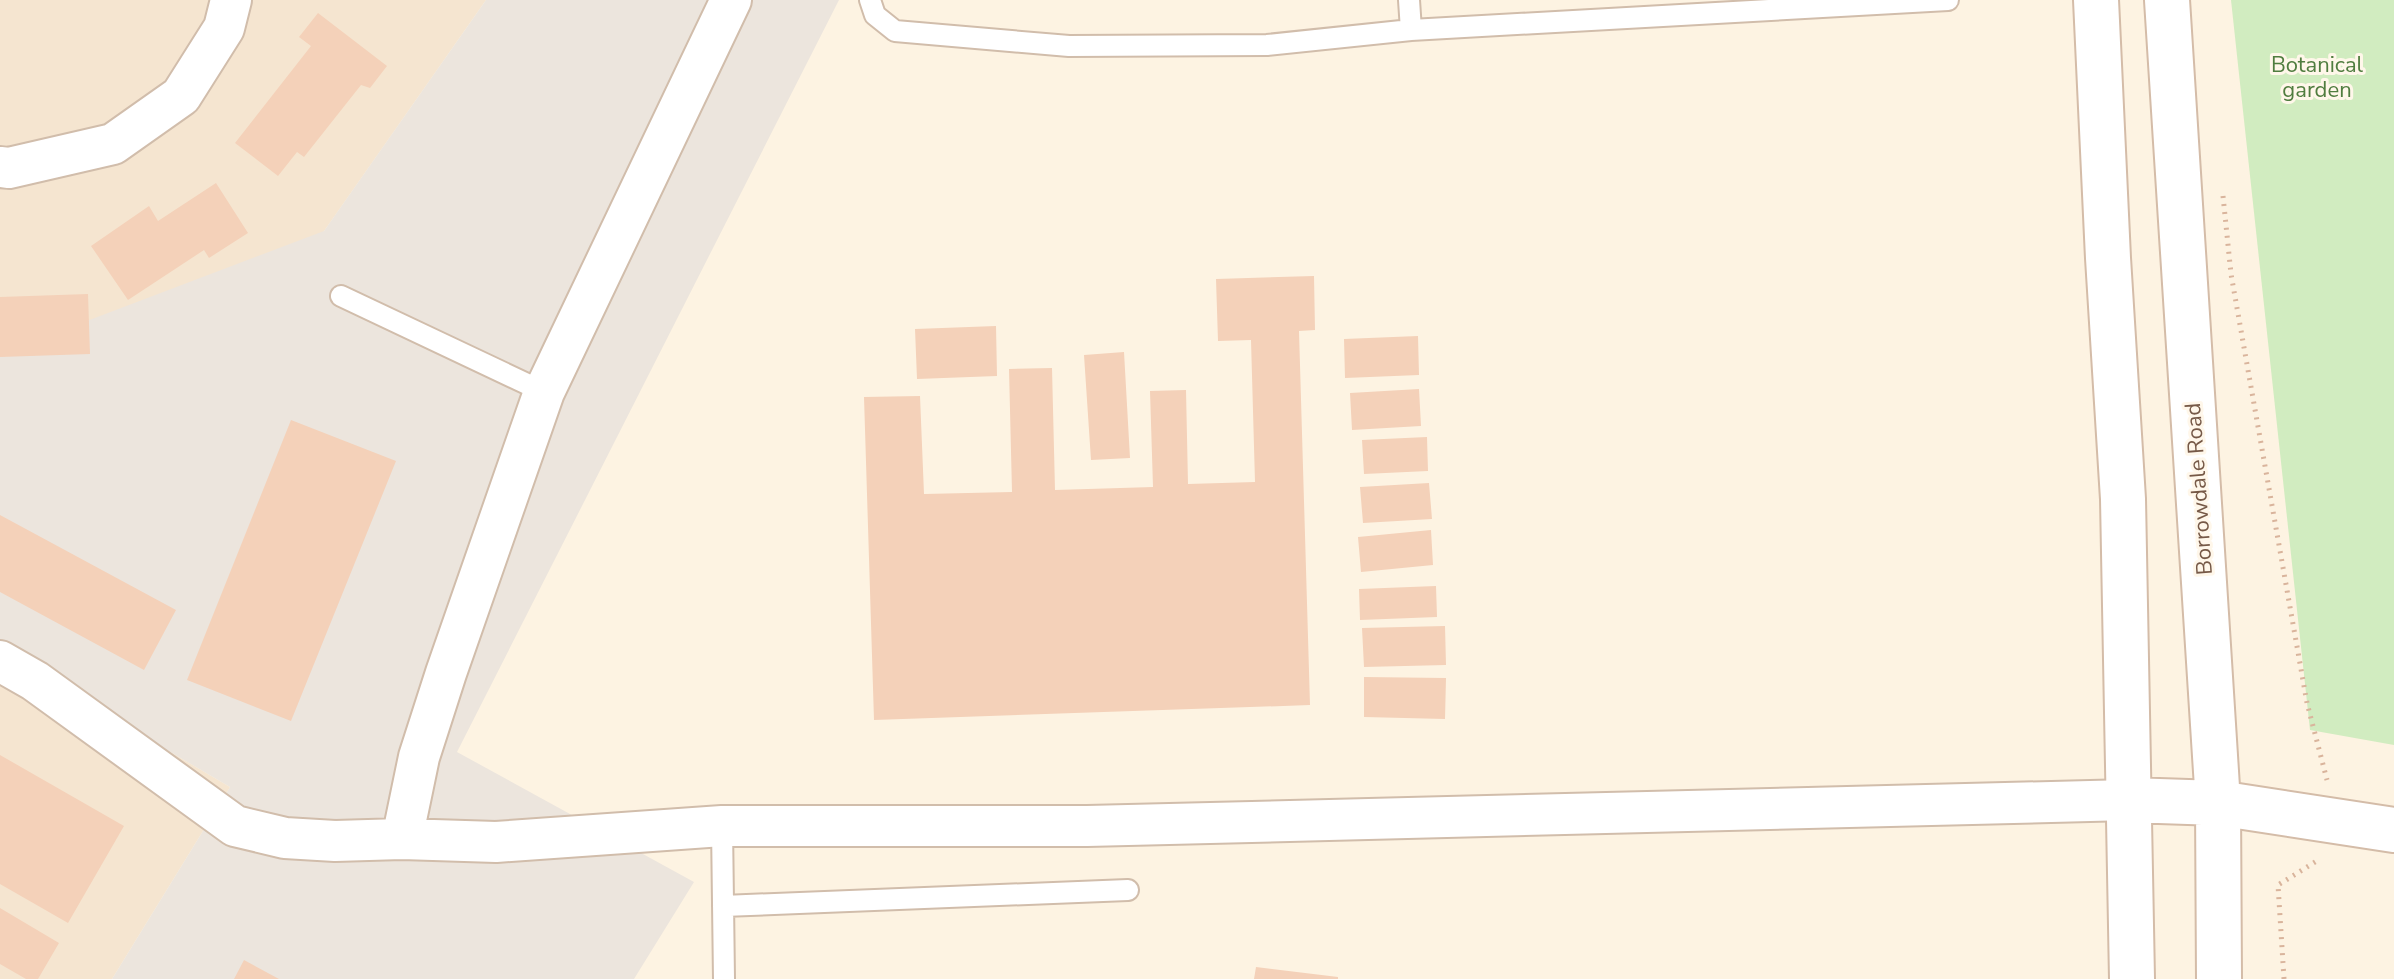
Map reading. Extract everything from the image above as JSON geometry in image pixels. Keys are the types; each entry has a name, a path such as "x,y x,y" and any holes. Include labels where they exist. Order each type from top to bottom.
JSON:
{"main road":[{"path":"2096,0 2123,499 2132,979"},
{"name":"Borrowdale Road","path":"2167,0 2218,803 2219,979"},
{"path":"2129,800 2218,803 2394,830"}],"street":[{"path":"0,167 9,168 113,144 181,96 224,28 231,0"},
{"path":"402,839 419,757 544,392 731,0"},
{"path":"0,661 35,681 235,826 285,838 496,842 722,826 1087,826 2129,800"}],"lane":[{"path":"870,0 875,15 895,31 1069,46 1267,45 1411,30 1948,0"},
{"path":"1409,0 1411,30"},
{"path":"341,296 544,392"},
{"path":"722,826 724,979"},
{"path":"723,906 1128,890"}],"path":[{"path":"2221,182 2231,274 2304,688 2344,845 2278,885 2284,979"}],"shaded area":[{"path":"0,0 486,0 308,254 0,356"},
{"path":"486,0 839,0 457,752 694,882 634,979 112,979 230,787 0,652 0,354 324,231"},
{"path":"0,652 230,787 112,979 0,979"}],"green space":[{"name":"Botanical garden","path":"2231,0 2394,0 2394,745 2310,730"}],"building":[{"path":"318,13 387,66 370,88 361,85 304,157 297,152 278,176 235,143 311,46 299,37"},
{"path":"216,183 248,233 209,258 204,250 128,300 91,246 149,206 158,221"},
{"path":"1314,276 1315,330 1299,331 1310,705 874,720 864,397 920,396 924,494 1012,492 1009,369 1052,368 1055,490 1153,487 1150,391 1186,390 1188,484 1255,482 1251,340 1218,341 1216,279"},
{"path":"88,294 90,354 0,357 0,297"},
{"path":"996,326 997,376 917,379 915,329"},
{"path":"1418,336 1419,375 1345,378 1344,339"},
{"path":"1124,352 1130,458 1091,460 1084,355"},
{"path":"1419,389 1421,426 1352,430 1350,393"},
{"path":"291,420 396,461 291,721 187,680"},
{"path":"1427,437 1428,471 1364,474 1362,440"},
{"path":"1429,483 1432,519 1363,523 1360,487"},
{"path":"0,515 176,610 144,670 0,592"},
{"path":"1431,530 1433,565 1361,572 1358,537"},
{"path":"1436,586 1437,617 1360,620 1359,589"},
{"path":"1445,626 1446,665 1364,667 1362,628"},
{"path":"1364,677 1446,678 1445,719 1364,717"},
{"path":"0,755 124,826 68,923 0,884"},
{"path":"0,908 59,943 38,979 26,979 0,964"},
{"path":"244,960 279,979 234,979"},
{"path":"1256,967 1338,977 1338,979 1254,979"}]}
